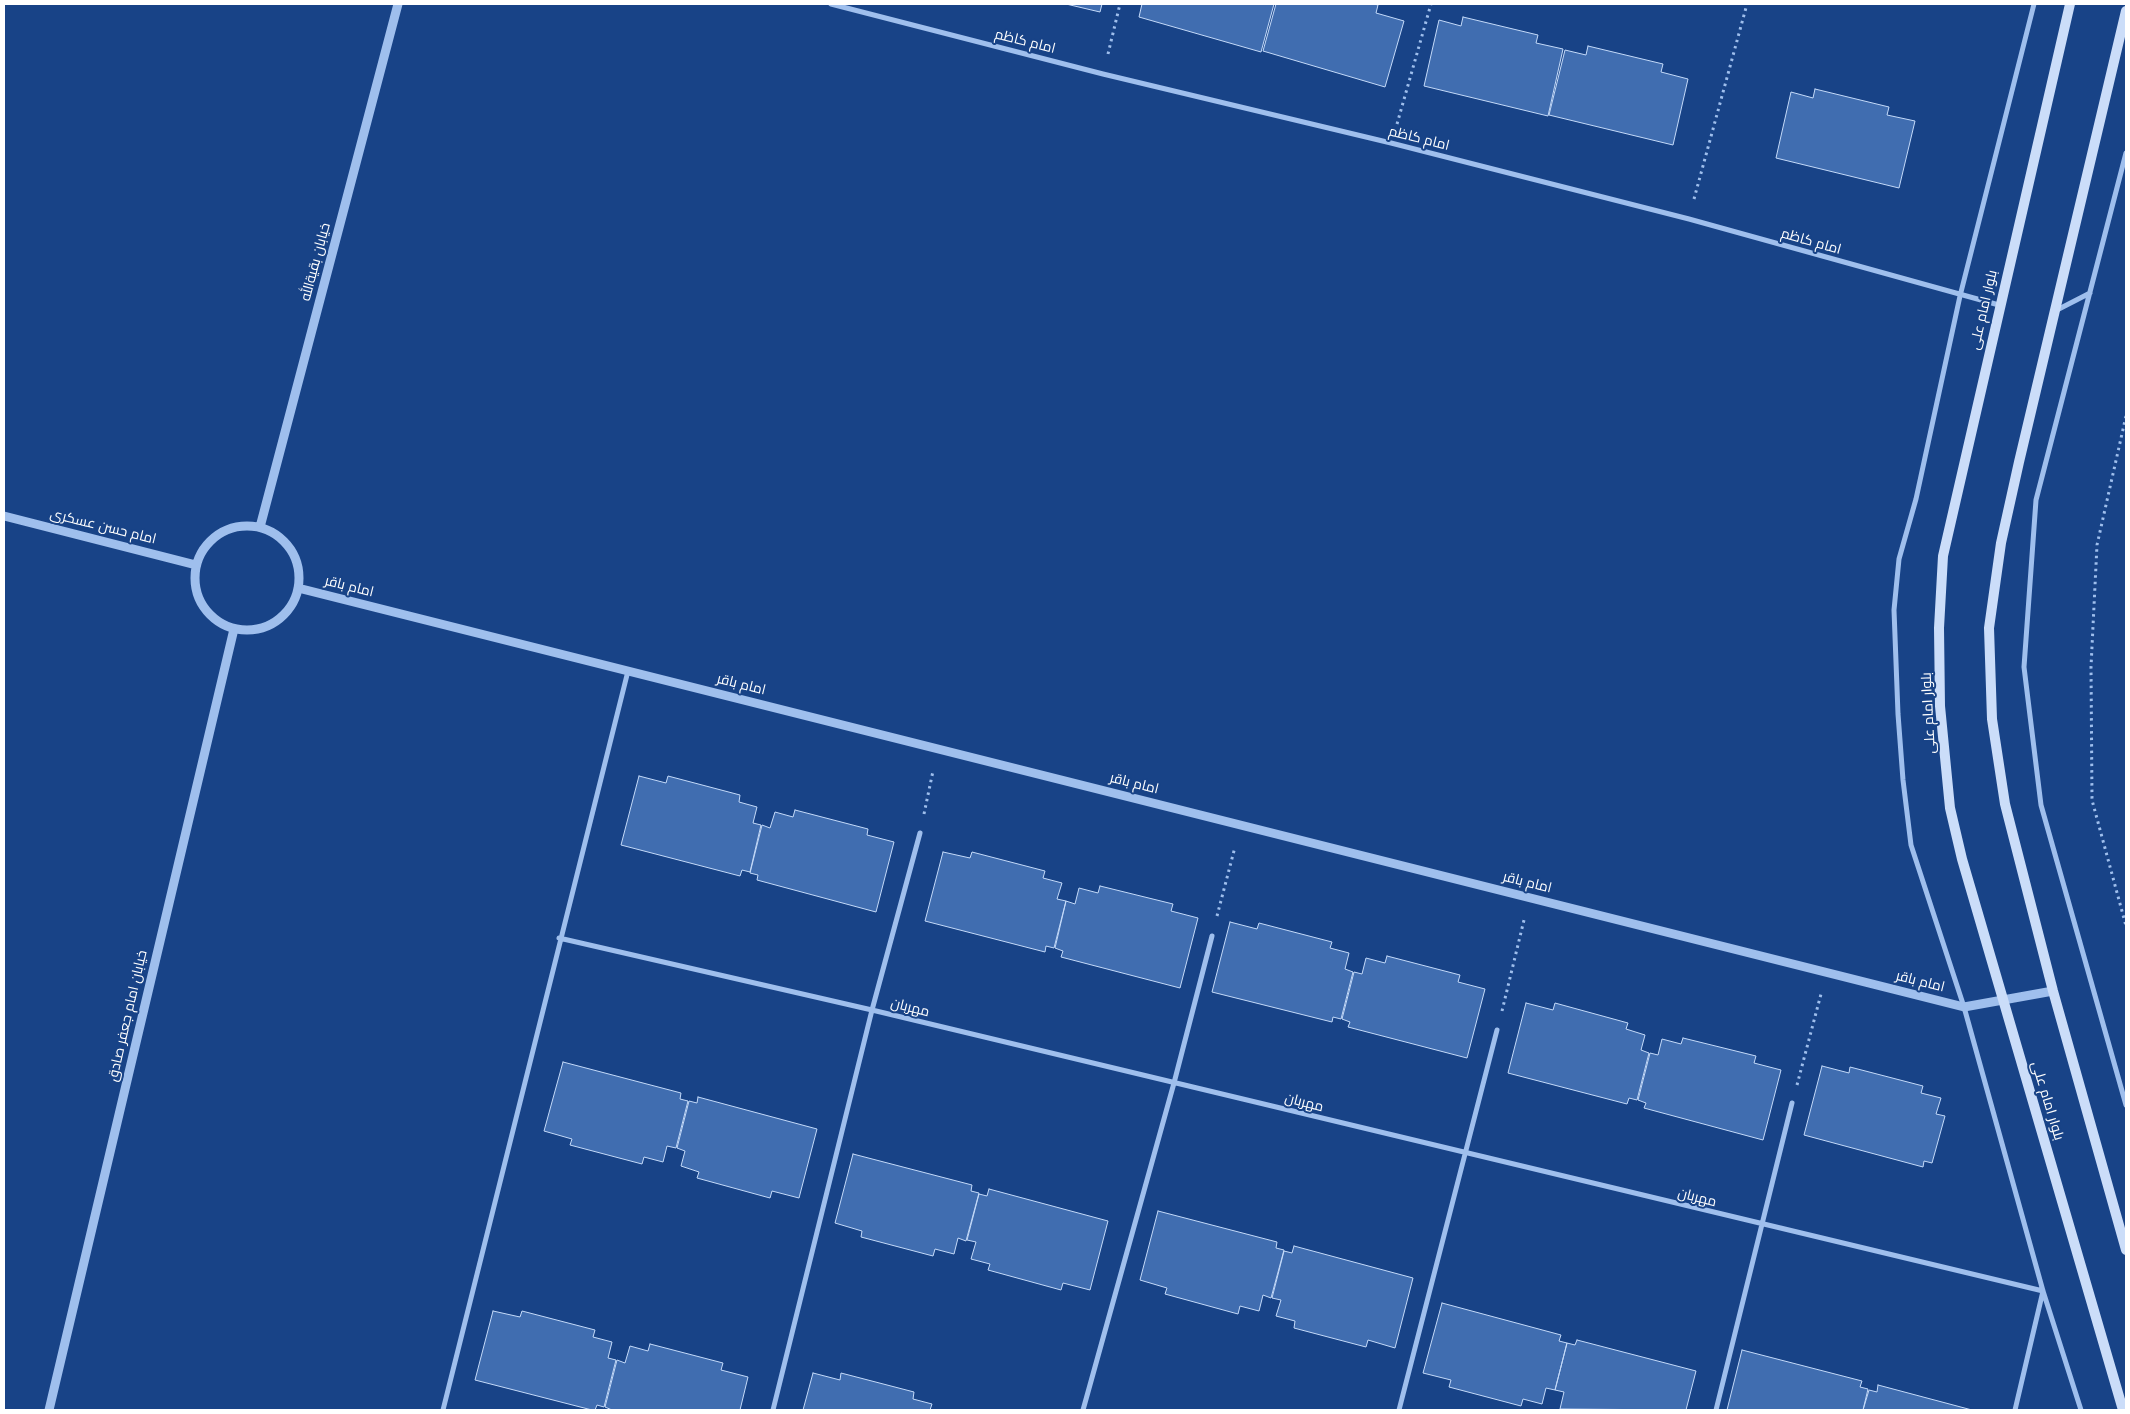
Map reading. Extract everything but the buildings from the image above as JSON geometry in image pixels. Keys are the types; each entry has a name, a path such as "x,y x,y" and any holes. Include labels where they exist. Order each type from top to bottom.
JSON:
{"main road":[{"name":"بلوار امام علی","path":"2070,4 1998,305 1943,556 1939,638 1940,706 1950,808 2003,1001 2123,1410"},
{"path":"2126,11 2001,543 1989,628 1992,719 2005,804 2053,991 2126,1250"}],"street":[{"name":"خیابان بقیةالله","path":"260,527 398,4"},
{"name":"امام کاظم","path":"830,4 1102,74 1392,144 1688,219 1998,305"},
{"path":"2034,4 1960,296 1916,499 1899,559 1894,610 1898,724 1911,845 1964,1007 2043,1291 2081,1410"},
{"path":"2126,153 2036,500 2024,668 2041,805 2126,1106"},
{"path":"2055,311 2090,293"},
{"name":"امام حسن عسکری","path":"4,516 196,565"},
{"path":"244,525 260,527 275,534 288,544 296,559 299,574 298,588 292,606 281,618 266,627 251,631 234,629 219,623 206,612 198,598 194,582 196,565 202,550 213,538 227,529 244,525"},
{"name":"امام باقر","path":"298,588 1964,1007"},
{"name":"خیابان امام جعفر صادق","path":"49,1410 234,629"},
{"path":"443,1410 559,938 628,671"},
{"path":"773,1410 872,1010 920,833"},
{"path":"1082,1410 1174,1083 1212,936"},
{"name":"مهربان","path":"559,938 872,1010 1762,1226 2043,1291"},
{"path":"1964,1007 2053,991"},
{"path":"1400,1410 1497,1030"},
{"path":"1716,1410 1792,1103"},
{"path":"2015,1410 2043,1291"}],"path":[{"path":"1102,74 1120,4"},
{"path":"1392,144 1430,4"},
{"path":"1688,219 1747,4"},
{"path":"2126,416 2098,545 2091,667 2092,800 2126,926"},
{"path":"920,833 938,749"},
{"path":"1212,936 1240,825"},
{"path":"1497,1030 1530,898"},
{"path":"1792,1103 1826,972"}]}
